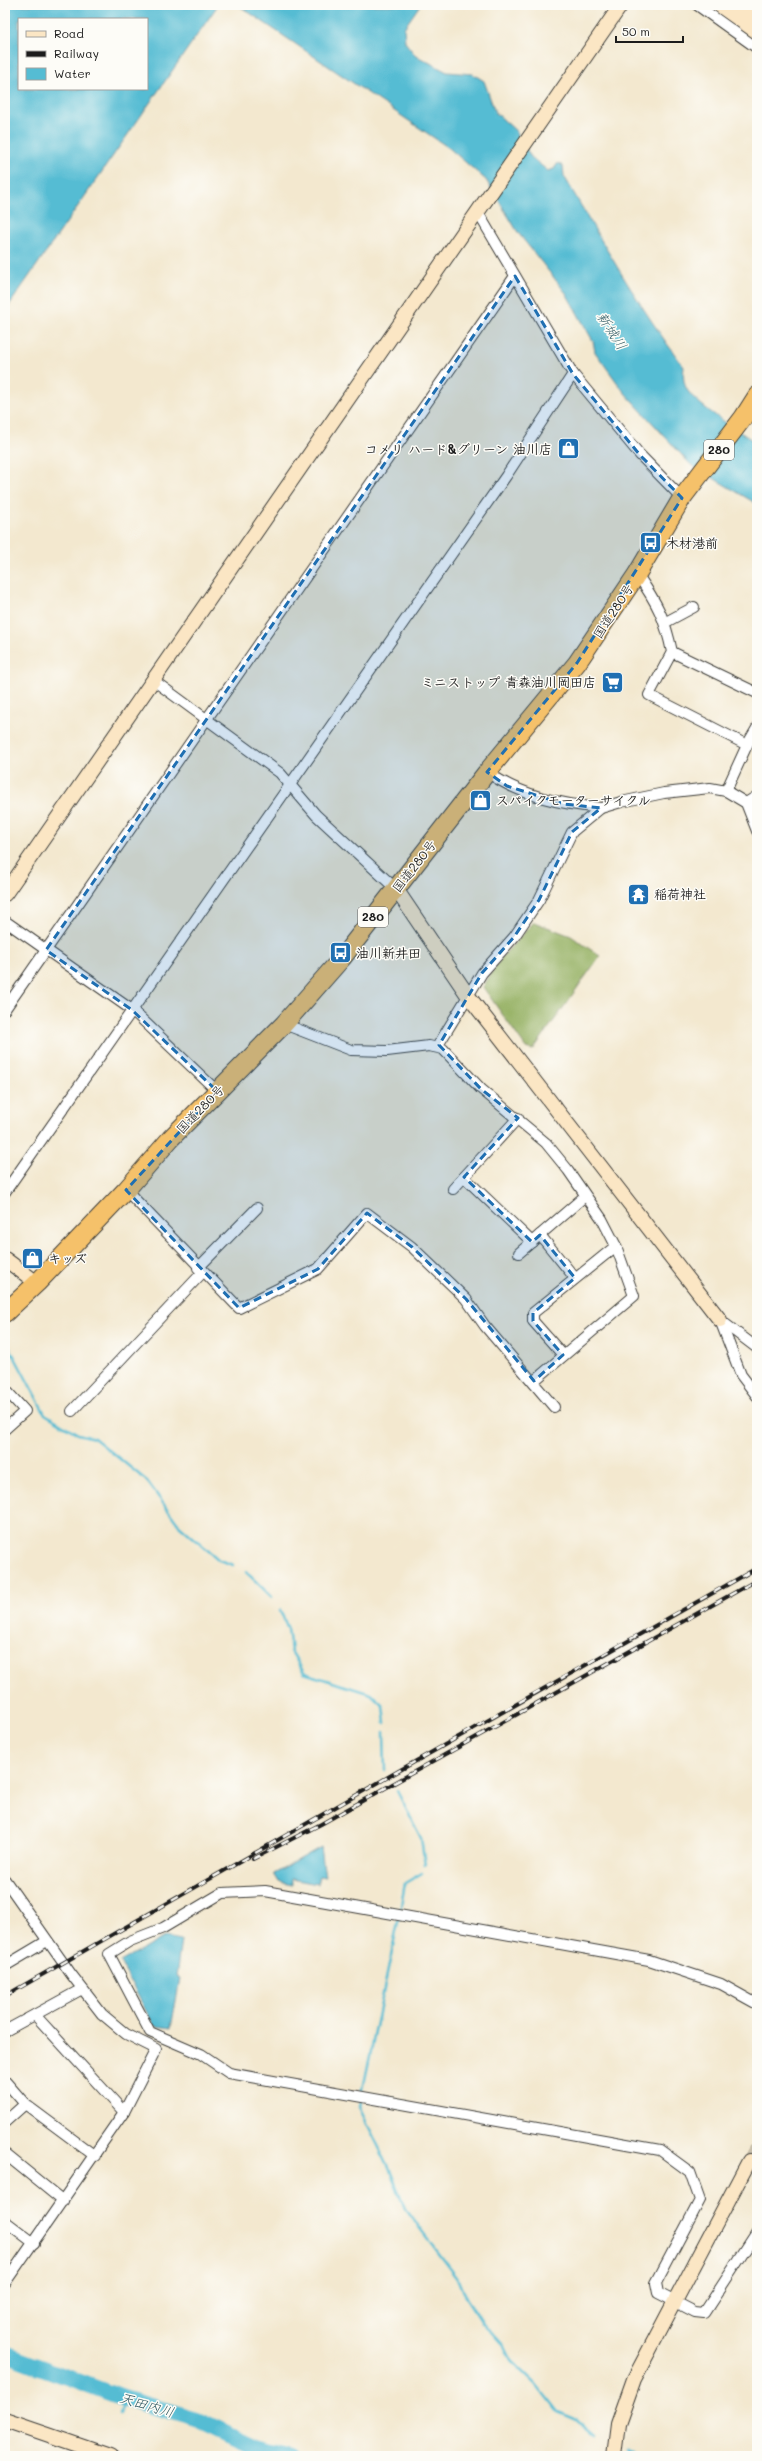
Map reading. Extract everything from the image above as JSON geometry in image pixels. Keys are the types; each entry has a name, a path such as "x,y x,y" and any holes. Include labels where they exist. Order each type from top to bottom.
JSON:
{"highway":[{"name":"国道280号","path":"5,1313 37,1283 126,1190 172,1138 284,1024 342,958 487,772 577,664 637,574 682,498 743,418 757,396"}],"street":[{"path":"5,894 480,206 551,107 621,5"},
{"path":"697,5 757,48"},
{"path":"719,5 757,32"},
{"path":"738,5 757,18"},
{"path":"480,206 486,223 515,276 573,374 640,455 682,498"},
{"path":"5,1009 515,276"},
{"path":"5,1192 289,783 506,476 573,374"},
{"path":"637,574 655,599 666,622 672,652 649,694 747,745"},
{"path":"666,622 694,607"},
{"path":"672,652 757,693"},
{"path":"153,680 207,718 280,773 316,815 396,889 469,997 720,1320 757,1348"},
{"path":"726,792 747,745 757,728"},
{"path":"487,772 506,786 564,804 601,808"},
{"path":"438,1047 482,973 514,937 538,900 572,832 601,808 626,800 687,790 710,788 726,792 746,803 757,831"},
{"path":"746,803 757,796"},
{"path":"5,921 132,1010 217,1091"},
{"path":"284,1024 352,1050 387,1051 414,1047 438,1047 467,1072 481,1089 518,1118 546,1143 602,1220 616,1246 629,1276 634,1296 534,1381"},
{"path":"453,1189 518,1118"},
{"path":"464,1177 536,1238 575,1278"},
{"path":"126,1190 200,1270 239,1308 318,1269 367,1213 412,1247 466,1299 485,1326 534,1381 554,1407"},
{"path":"519,1253 585,1196"},
{"path":"72,1411 258,1208"},
{"path":"563,1355 533,1321 533,1313 616,1246"},
{"path":"5,1259 37,1283"},
{"path":"720,1320 741,1375 757,1396"},
{"path":"5,1389 25,1410 5,1429"},
{"path":"5,1880 47,1942 102,2014 126,2034 156,2050 124,2112 34,2244 5,2283"},
{"path":"757,2004 721,1984 649,1960 265,1891 222,1893 163,1928 130,1941 109,1954 150,2032 201,2054 229,2073 660,2150 690,2172 700,2200 656,2283 658,2293 695,2312 704,2312 757,2232"},
{"path":"5,1966 47,1942"},
{"path":"5,2031 82,1989"},
{"path":"35,2015 124,2112"},
{"path":"5,2081 25,2104 95,2156"},
{"path":"5,2122 25,2104"},
{"path":"5,2154 63,2200"},
{"path":"614,2456 618,2424 627,2396 749,2160"},
{"path":"5,2221 34,2244"},
{"path":"5,2420 110,2456"}],"highlighted area":[{"path":"515,276 573,374 640,455 682,498 577,663 487,772 507,786 564,804 601,808 572,832 539,900 514,937 482,973 439,1045 481,1089 518,1118 464,1177 532,1242 540,1235 575,1278 533,1313 533,1321 563,1355 534,1381 466,1299 412,1247 367,1213 318,1269 239,1308 126,1190 217,1091 132,1010 46,950"}],"green space":[{"path":"534,922 571,936 600,956 533,1050 526,1048 483,987 501,958"}],"water":[{"path":"5,5 218,5 5,311"},
{"name":"新城川","path":"238,5 420,5 404,28 405,42 415,55 447,72 473,74 484,81 495,112 516,131 531,157 548,171 554,169 558,163 563,166 564,176 607,250 636,298 684,367 685,385 688,391 710,411 757,443 757,504 691,465 624,392 595,352 593,341 566,293 519,234 486,180 449,148"},
{"path":"321,1847 325,1877 319,1876 317,1884 292,1879 292,1885 279,1882 274,1874"},
{"path":"165,1937 181,1940 176,1977 180,1978 171,2028 154,2026 120,1962"}],"waterway":[{"path":"5,1339 45,1414 78,1434 94,1438 147,1481 178,1524 219,1560 233,1565"},
{"path":"246,1572 272,1597"},
{"path":"280,1610 288,1629 291,1651 304,1673 371,1694 383,1705 385,1723"},
{"path":"384,1732 385,1770"},
{"path":"397,1791 421,1838 425,1865"},
{"path":"400,1912 405,1883 422,1873"},
{"path":"362,2094 399,1917"},
{"path":"361,2099 359,2107 389,2168 406,2210 459,2280 465,2295 483,2323 504,2346 511,2360 536,2384 558,2412 575,2419 594,2435"},
{"name":"天田内川","path":"5,2354 123,2398 197,2419 257,2447 289,2456"},
{"path":"119,2413 123,2398"},
{"path":"627,2450 634,2456"}],"tunnel":[{"path":"749,2161 757,2146"}],"railway":[{"path":"5,1996 757,1568"},
{"path":"253,1859 321,1824 757,1580"}],"place":[{"name":"コメリ ハード&グリーン 油川店","path":"568,449"},
{"name":"木材港前","path":"651,543"},
{"name":"ミニストップ 青森油川岡田店","path":"612,682"},
{"name":"スパイクモーターサイクル","path":"481,800"},
{"name":"稲荷神社","path":"639,894"},
{"name":"油川新井田","path":"341,953"},
{"name":"キッズ","path":"32,1258"}]}
